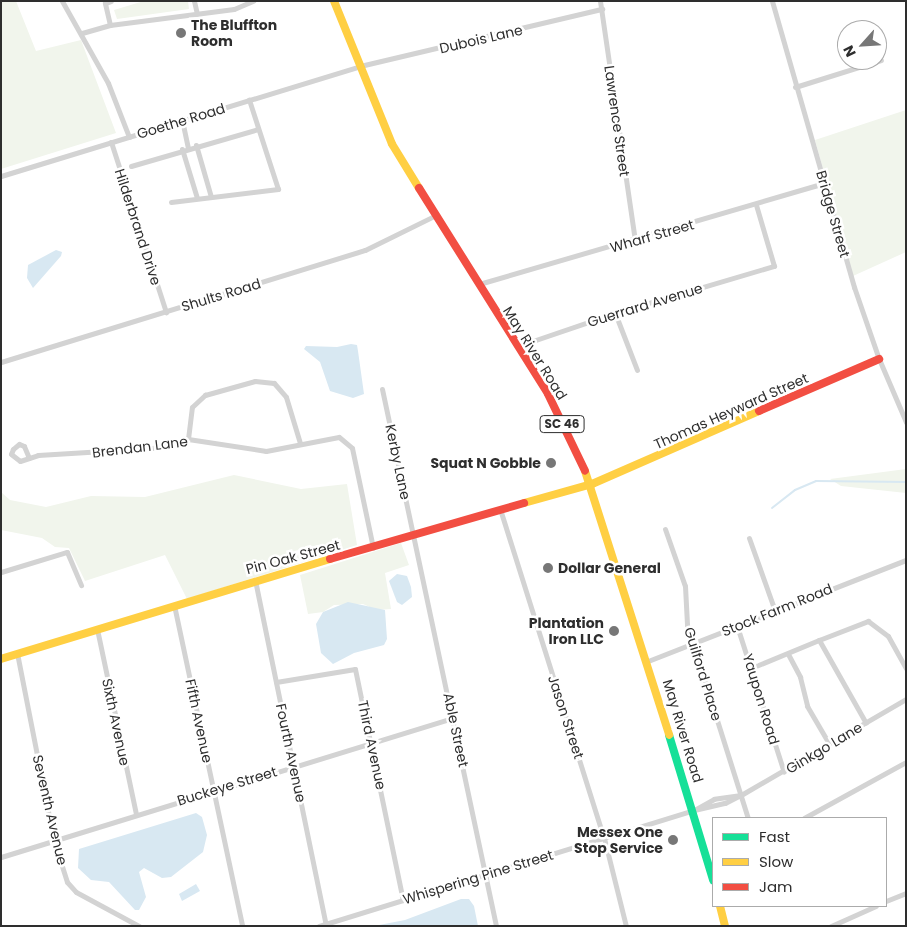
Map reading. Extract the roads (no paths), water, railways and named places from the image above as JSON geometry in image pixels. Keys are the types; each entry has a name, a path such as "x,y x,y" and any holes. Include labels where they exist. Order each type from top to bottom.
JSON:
{"main road":[{"name":"May River Road","path":"334,1 392,144 478,285 548,394 592,484 712,870"},
{"name":"Thomas Heyward Street","path":"592,484 878,359"},
{"name":"Pin Oak Street","path":"1,658 254,580 373,548 500,509 592,484"},
{"path":"720,907 725,926"}],"street":[{"path":"62,1 82,33 108,83 128,137"},
{"path":"110,26 104,2 111,1"},
{"path":"194,1 197,14"},
{"path":"82,33 110,26 234,9 253,1"},
{"name":"Lawrence Street","path":"600,1 635,241"},
{"name":"Bridge Street","path":"772,1 795,87 878,359 906,422"},
{"name":"Dubois Lane","path":"360,66 602,9"},
{"name":"Goethe Road","path":"1,176 360,66"},
{"path":"795,87 849,70"},
{"path":"171,202 278,189 250,100"},
{"path":"182,120 185,148 197,198"},
{"path":"132,166 185,148 258,129"},
{"name":"Hilderbrand Drive","path":"111,142 166,312"},
{"path":"196,146 211,197"},
{"name":"Wharf Street","path":"478,285 635,241 824,184"},
{"name":"Guerrard Avenue","path":"517,347 615,313 774,266 756,205"},
{"name":"Shults Road","path":"1,362 366,250 436,215"},
{"path":"615,313 637,370"},
{"path":"188,439 192,407 205,395 255,380 274,383 286,397 300,443"},
{"name":"Kerby Lane","path":"382,388 413,535"},
{"name":"Brendan Lane","path":"29,458 128,451 188,439 266,451 339,437 352,448 373,548"},
{"name":"Jason Street","path":"500,509 604,838 626,926"},
{"name":"Guilford Place","path":"665,529 684,586 687,625 692,643 748,817"},
{"name":"Able Street","path":"413,535 496,926"},
{"path":"750,538 775,611"},
{"path":"1,572 67,552 82,585"},
{"name":"Stock Farm Road","path":"648,661 905,562"},
{"name":"Fourth Avenue","path":"254,580 326,925"},
{"name":"Fifth Avenue","path":"174,605 242,926"},
{"path":"751,668 868,621 888,636 906,668"},
{"name":"Yaupon Road","path":"738,626 784,772"},
{"name":"Sixth Avenue","path":"97,629 136,814"},
{"path":"820,640 866,723"},
{"name":"Seventh Avenue","path":"17,653 54,841 67,882 76,892 139,926"},
{"path":"788,654 800,677 807,706 828,742"},
{"name":"Third Avenue","path":"276,682 355,669 372,742 402,900"},
{"name":"Ginkgo Lane","path":"694,810 725,803 741,795 784,772 828,742 866,723 906,699"},
{"name":"Buckeye Street","path":"1,857 453,718"},
{"path":"806,817 906,762"},
{"name":"Whispering Pine Street","path":"318,926 694,810"},
{"path":"887,902 906,893"},
{"path":"831,926 874,907"}],"waterway":[{"path":"772,508 795,490 816,481 906,482"}],"place":[{"name":"The Bluffton Room","path":"181,33"},
{"name":"Squat N Gobble","path":"551,463"},
{"name":"Dollar General","path":"548,568"},
{"name":"Plantation Iron LLC","path":"614,631"},
{"name":"Messex One Stop Service","path":"673,840"}]}
